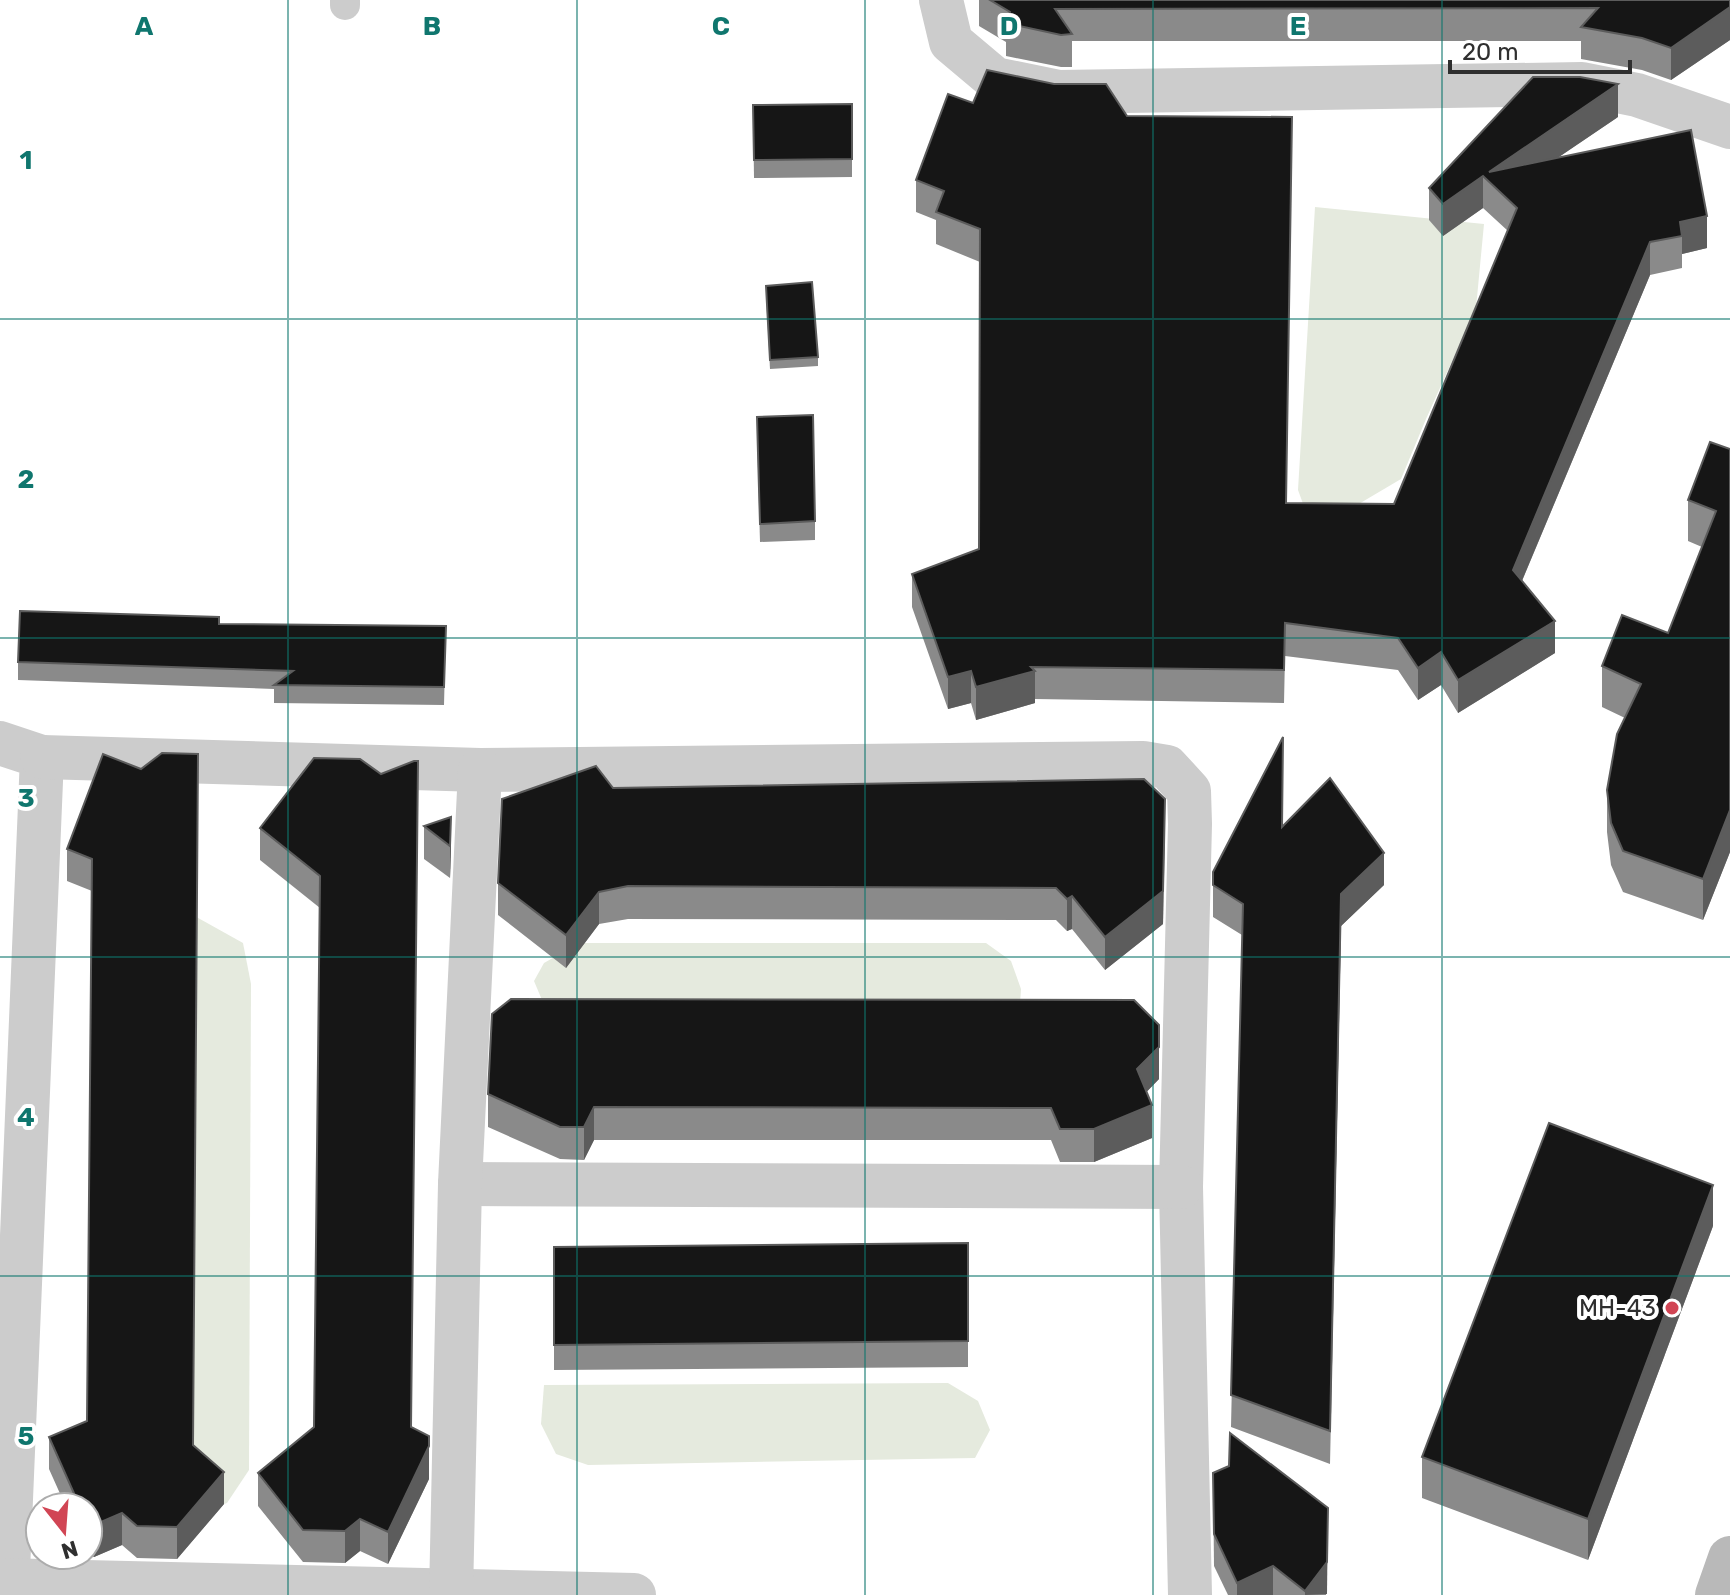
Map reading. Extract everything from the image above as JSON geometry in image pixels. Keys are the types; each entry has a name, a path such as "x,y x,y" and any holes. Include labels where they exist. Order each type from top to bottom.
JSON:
{"street":[{"path":"941,0 951,42 995,79 1059,92 1582,84 1637,95 1730,127"},
{"path":"0,743 42,757 480,770 1143,763 1167,767 1189,791 1190,824 1181,1187 1190,1595"},
{"path":"42,757 13,1177 5,1585 634,1595"},
{"path":"451,1593 460,1184 480,770"},
{"path":"460,1184 1181,1187"},
{"path":"1717,1595 1730,1558"}],"shaded area":[{"path":"1315,207 1484,224 1476,308 1401,479 1313,531 1298,490"},
{"path":"191,914 243,943 251,984 249,1470 227,1503 191,1515"},
{"path":"579,943 986,943 1011,961 1021,989 1020,1004 542,1000 534,981 544,963"},
{"path":"948,1383 978,1401 990,1430 975,1458 588,1465 556,1454 541,1424 544,1385"}],"building":[{"path":"990,0 1730,0 1730,7 1671,48 1642,38 1581,27 1598,8 1055,9 1072,34 1061,35 1006,23 1010,12"},
{"path":"987,70 1054,84 1106,84 1127,116 1292,117 1286,503 1394,504 1517,208 1483,176 1443,204 1429,188 1533,77 1580,77 1618,84 1489,172 1691,130 1707,216 1680,222 1682,236 1650,242 1513,570 1555,621 1458,680 1441,652 1418,668 1398,638 1285,623 1284,670 1031,667 1035,671 976,687 971,671 948,677 912,574 979,549 980,229 936,212 944,191 916,180 948,94 973,103"},
{"path":"852,104 852,159 754,160 753,105"},
{"path":"812,282 818,357 770,360 766,286"},
{"path":"813,415 815,521 760,524 757,417"},
{"path":"1710,442 1730,449 1730,810 1703,879 1623,851 1611,823 1607,790 1617,734 1641,684 1602,666 1622,615 1668,633 1716,511 1688,500"},
{"path":"20,611 219,617 219,624 446,626 444,687 274,685 293,671 18,662"},
{"path":"1283,737 1282,827 1330,778 1384,853 1341,894 1330,1431 1231,1395 1243,904 1213,885 1213,872"},
{"path":"162,753 198,754 193,1445 224,1472 177,1527 137,1526 122,1513 104,1521 104,1491 73,1491 49,1437 87,1421 92,859 67,849 103,754 141,769"},
{"path":"314,758 360,759 381,774 418,761 411,1427 429,1436 429,1446 388,1532 360,1519 345,1531 303,1530 258,1473 314,1427 320,876 260,828"},
{"path":"596,766 613,788 1144,779 1165,799 1163,891 1105,937 1072,896 1067,899 1056,888 628,886 599,892 566,935 498,883 502,799"},
{"path":"451,817 450,846 424,826"},
{"path":"511,999 1134,1000 1159,1025 1159,1047 1137,1069 1152,1105 1094,1129 1060,1129 1051,1108 594,1107 584,1127 560,1127 488,1094 492,1014"},
{"path":"1549,1123 1713,1185 1588,1519 1422,1457"},
{"path":"968,1243 968,1341 554,1345 554,1247"},
{"path":"1230,1433 1328,1508 1327,1562 1305,1591 1273,1566 1237,1583 1214,1534 1213,1473 1229,1466"}],"place":[{"name":"MH-43","path":"1672,1308"}]}
